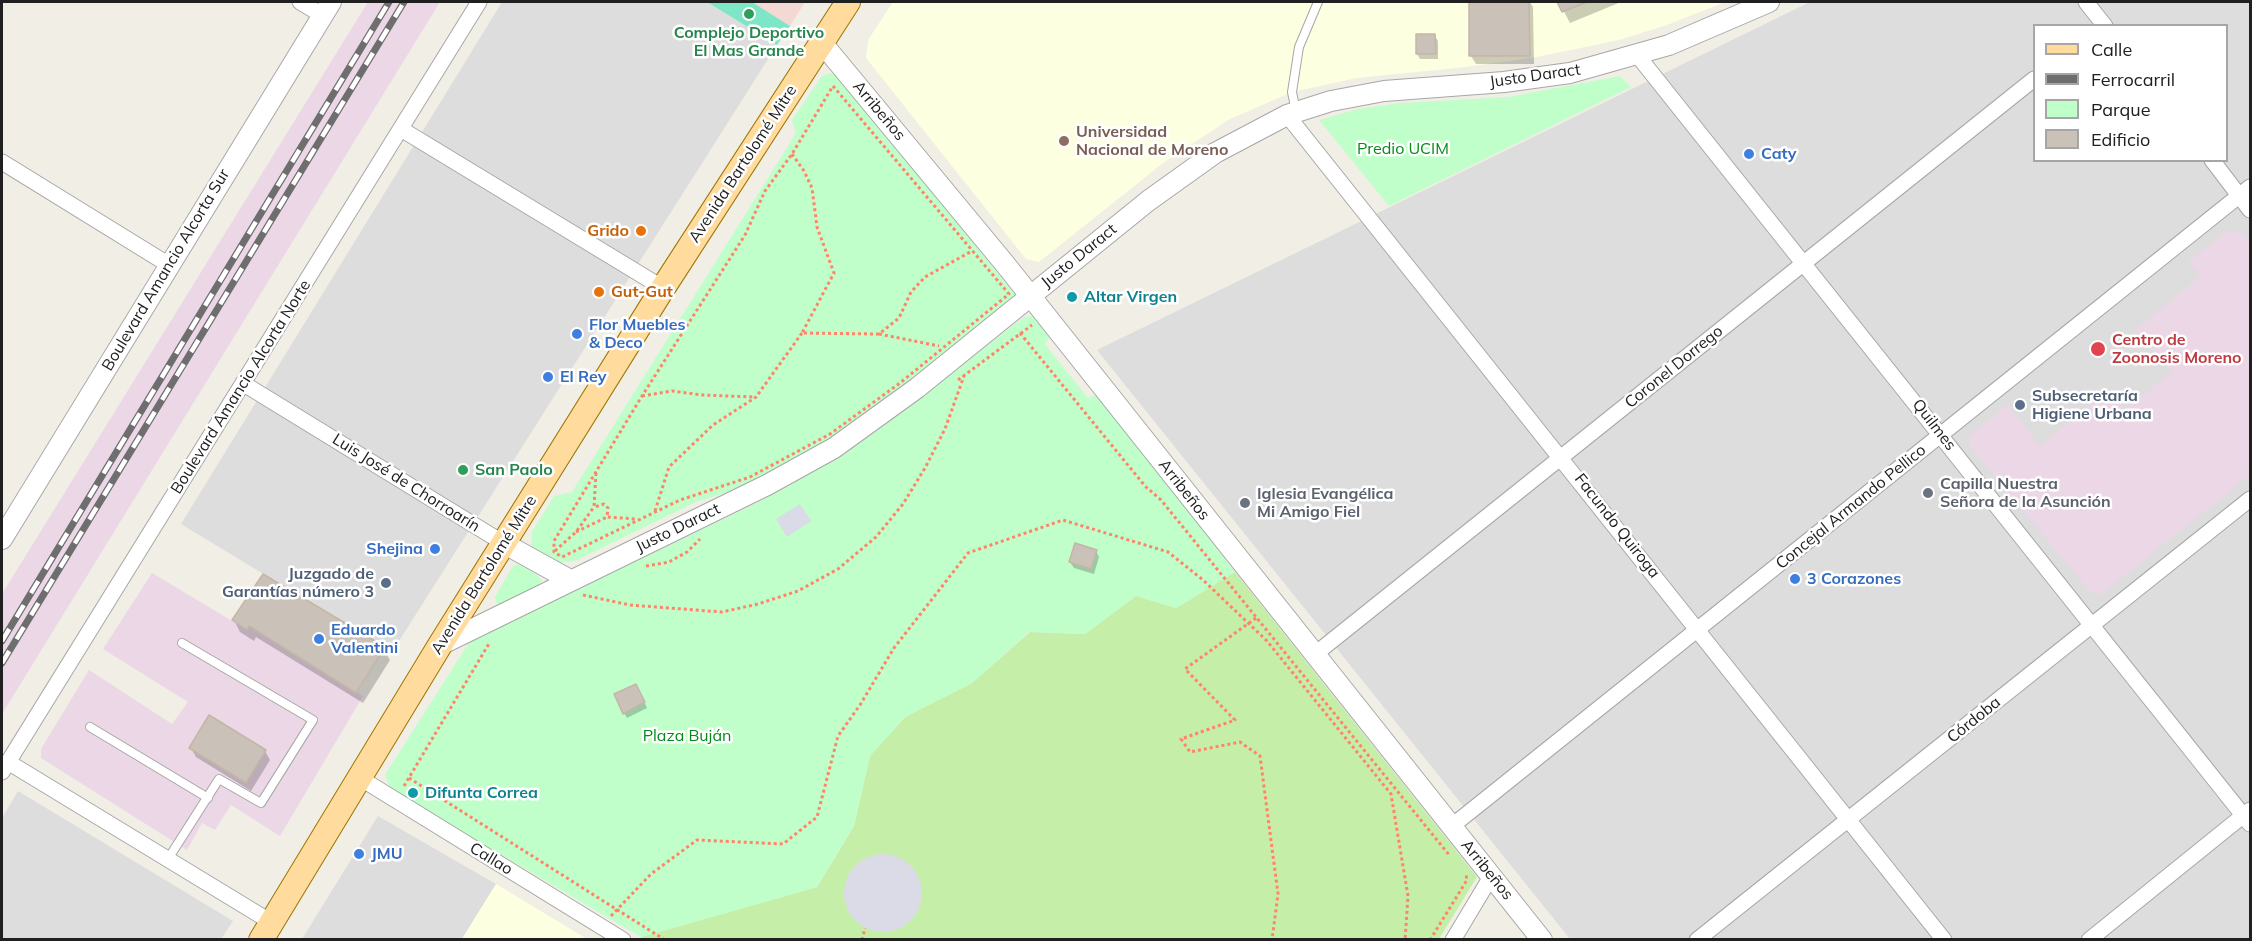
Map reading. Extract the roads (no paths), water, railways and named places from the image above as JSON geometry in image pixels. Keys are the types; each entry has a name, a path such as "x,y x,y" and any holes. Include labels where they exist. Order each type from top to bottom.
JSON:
{"main road":[{"name":"Avenida Bartolomé Mitre","path":"266,931 440,645 663,288 848,2"}],"street":[{"path":"300,2 326,8"},
{"name":"Boulevard Amancio Alcorta Norte","path":"5,767 479,2"},
{"name":"Justo Daract","path":"440,645 574,587 803,466 879,416 965,350 999,312 1030,295 1148,201 1215,153 1292,113 1331,101 1384,91 1504,82 1570,74 1638,56 1690,38 1769,2"},
{"path":"2086,2 2102,24"},
{"name":"Boulevard Amancio Alcorta Sur","path":"2,539 326,8"},
{"name":"Arribeños","path":"822,43 1030,295 1542,939"},
{"name":"Quilmes","path":"1638,56 2248,817"},
{"name":"Coronel Dorrego","path":"1314,655 2033,80"},
{"name":"Facundo Quiroga","path":"1292,113 1944,939"},
{"path":"401,129 663,288"},
{"path":"2,162 169,266"},
{"path":"2214,162 2245,192 2250,210"},
{"name":"Concejal Armando Pellico","path":"1452,826 2245,192"},
{"name":"Luis José de Chorroarín","path":"244,384 574,587"},
{"name":"Córdoba","path":"1697,939 2250,499"},
{"path":"5,767 168,859 266,931"},
{"name":"Callao","path":"360,778 623,939"},
{"path":"2089,939 2248,817"},
{"path":"1453,939 1492,875"}],"lane":[{"path":"1292,113 1292,92 1299,47 1318,2"},
{"path":"168,859 219,779 261,803 313,720 182,643"},
{"path":"90,727 208,798"}],"railway":[{"path":"2,641 389,2"},
{"path":"2,663 404,2"}],"place":[{"name":"Complejo Deportivo El Mas Grande","path":"749,14"},
{"name":"Universidad Nacional de Moreno","path":"1064,141"},
{"name":"Caty","path":"1749,154"},
{"name":"Grido","path":"641,231"},
{"name":"Gut-Gut","path":"599,292"},
{"name":"Altar Virgen","path":"1072,297"},
{"name":"Flor Muebles & Deco","path":"577,334"},
{"name":"Centro de Zoonosis Moreno","path":"2098,349"},
{"name":"El Rey","path":"548,377"},
{"name":"Subsecretaría Higiene Urbana","path":"2020,405"},
{"name":"San Paolo","path":"463,470"},
{"name":"Capilla Nuestra Señora de la Asunción","path":"1928,493"},
{"name":"Iglesia Evangélica Mi Amigo Fiel","path":"1245,503"},
{"name":"Shejina","path":"435,549"},
{"name":"3 Corazones","path":"1795,579"},
{"name":"Juzgado de Garantías número 3","path":"386,583"},
{"name":"Eduardo Valentini","path":"319,639"},
{"name":"Difunta Correa","path":"413,793"},
{"name":"JMU","path":"359,854"}],"park label":[{"name":"Predio UCIM","path":"1403,149"},
{"name":"Plaza Buján","path":"687,736"}]}
